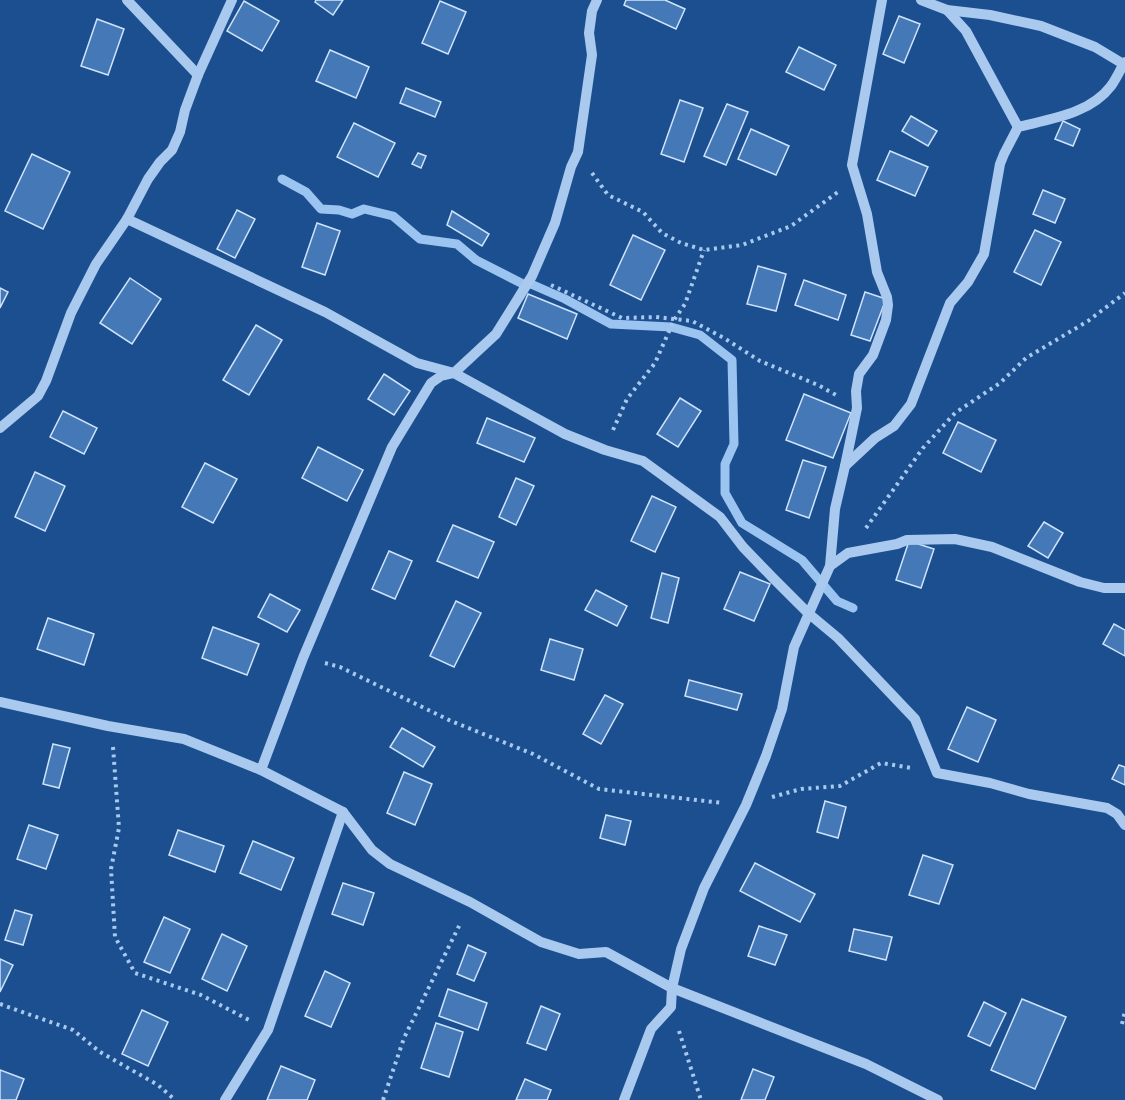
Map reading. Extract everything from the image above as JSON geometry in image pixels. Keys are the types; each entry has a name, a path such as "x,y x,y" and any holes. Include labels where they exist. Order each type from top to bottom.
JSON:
{"street":[{"path":"127,0 198,75"},
{"path":"0,428 38,396 46,381 71,313 96,264 127,219 148,179 177,141 198,75 232,0"},
{"path":"261,770 303,658 392,447 426,389 441,376 454,373 496,334 532,276 555,223 571,167 578,152 592,55 589,33 591,11 597,0"},
{"path":"624,1100 651,1029 671,1007 672,988 681,950 704,888 746,805 782,709 794,647 830,566 835,509 857,408 856,391 859,374 873,355 886,320 888,305 877,272 867,214 852,165 882,0"},
{"path":"846,466 875,438 894,426 911,404 950,303 968,282 984,254 1000,164 1018,128 1073,114 1100,98 1110,87 1124,64 1095,47 1041,26 990,15 947,10 921,0"},
{"path":"947,10 966,31 1018,128"},
{"path":"127,219 325,312 417,363 454,373 565,434 604,450 643,461 720,517 743,547 808,613 838,638 915,719 937,773 990,783 1029,794 1107,808 1117,814 1125,825"},
{"path":"830,566 848,553 907,540 955,539 992,547 1080,582 1104,588 1125,588"},
{"path":"0,702 108,726 184,739 261,770 343,812 372,849 390,864 470,902 541,942 579,954 606,952 672,988 866,1064 938,1100"},
{"path":"225,1100 268,1030 343,812"}],"path":[{"path":"578,152 608,195 644,212 663,233 681,243 704,250 742,244 791,226 839,192 852,165"},
{"path":"604,450 627,399 655,363 674,320 684,304 704,250"},
{"path":"532,276 622,318 657,317 692,321 760,361 818,385 857,408"},
{"path":"848,553 923,448 955,413 999,383 1026,358 1088,321 1125,293"},
{"path":"303,658 340,667 451,721 533,754 599,789 746,805 801,789 840,786 881,763 937,773"},
{"path":"108,726 112,742 118,828 111,869 115,938 135,974 201,995 268,1030"},
{"path":"383,1100 404,1038 470,902"},
{"path":"0,1004 73,1030 100,1052 158,1085 175,1100"},
{"path":"671,1007 701,1100"},
{"path":"1122,1024 1125,1011"}],"building":[{"path":"316,0 343,0 333,15 315,2"},
{"path":"626,0 665,0 685,9 676,29 624,5"},
{"path":"244,1 279,21 262,51 227,31"},
{"path":"440,1 466,12 448,54 422,43"},
{"path":"899,16 920,24 904,63 883,54"},
{"path":"97,19 124,29 108,75 81,66"},
{"path":"799,47 836,65 824,90 786,72"},
{"path":"330,50 369,67 356,98 316,81"},
{"path":"406,88 441,102 435,117 400,103"},
{"path":"680,100 703,108 684,162 661,154"},
{"path":"727,104 748,112 726,165 704,156"},
{"path":"911,116 937,131 928,146 902,131"},
{"path":"1063,121 1080,129 1073,146 1055,139"},
{"path":"354,123 395,143 378,177 337,157"},
{"path":"751,129 789,146 776,175 738,159"},
{"path":"890,151 928,167 915,196 877,180"},
{"path":"418,153 426,156 421,168 412,164"},
{"path":"32,154 70,172 43,229 5,211"},
{"path":"1043,190 1065,199 1055,223 1033,214"},
{"path":"237,210 255,219 235,258 217,249"},
{"path":"452,211 489,234 482,246 447,225"},
{"path":"317,223 340,231 325,275 302,267"},
{"path":"1035,230 1061,242 1041,285 1014,272"},
{"path":"633,235 665,250 641,300 610,285"},
{"path":"758,266 786,274 776,311 747,304"},
{"path":"130,278 161,299 132,344 100,323"},
{"path":"804,280 846,295 838,320 795,305"},
{"path":"0,288 8,292 0,308"},
{"path":"865,292 886,299 870,341 851,335"},
{"path":"528,294 577,314 567,339 518,318"},
{"path":"256,325 282,340 249,395 223,380"},
{"path":"384,374 410,391 394,415 368,399"},
{"path":"804,394 851,413 833,458 786,440"},
{"path":"680,398 701,411 678,447 657,434"},
{"path":"63,411 97,428 84,454 50,437"},
{"path":"487,418 535,438 524,462 477,443"},
{"path":"958,422 996,440 981,472 943,453"},
{"path":"318,447 363,470 347,501 302,478"},
{"path":"803,460 826,467 809,518 786,510"},
{"path":"205,463 237,479 213,523 182,507"},
{"path":"35,472 65,486 45,531 15,517"},
{"path":"516,478 534,486 516,525 499,517"},
{"path":"652,496 676,507 655,552 631,541"},
{"path":"1044,522 1063,533 1048,558 1028,546"},
{"path":"453,525 494,542 478,578 437,561"},
{"path":"909,541 934,549 921,588 896,580"},
{"path":"389,551 412,561 395,599 372,589"},
{"path":"740,572 770,584 754,621 724,609"},
{"path":"662,573 679,578 668,623 651,618"},
{"path":"596,590 627,606 617,626 585,610"},
{"path":"270,594 300,610 287,632 258,617"},
{"path":"456,601 481,613 454,667 430,656"},
{"path":"48,618 94,634 84,665 37,649"},
{"path":"1114,624 1125,630 1125,656 1103,644"},
{"path":"213,627 259,644 247,675 202,658"},
{"path":"550,639 583,649 574,680 541,670"},
{"path":"689,680 742,694 737,710 685,696"},
{"path":"605,695 623,704 601,744 583,734"},
{"path":"967,707 996,720 978,762 948,749"},
{"path":"402,728 435,747 423,767 390,747"},
{"path":"53,744 70,748 59,788 43,784"},
{"path":"1119,765 1125,767 1125,785 1112,779"},
{"path":"404,772 432,784 415,825 387,813"},
{"path":"825,801 846,807 838,838 817,832"},
{"path":"606,815 631,821 625,845 600,838"},
{"path":"29,825 58,835 46,869 17,859"},
{"path":"178,830 224,846 215,872 169,855"},
{"path":"253,841 294,858 281,890 240,873"},
{"path":"923,855 953,865 939,904 909,895"},
{"path":"755,863 815,894 800,922 740,891"},
{"path":"343,883 374,893 363,925 332,914"},
{"path":"15,910 32,915 23,945 5,940"},
{"path":"164,917 190,929 170,973 144,962"},
{"path":"759,926 787,935 775,965 748,956"},
{"path":"854,929 892,937 886,960 849,951"},
{"path":"222,934 247,946 227,991 202,979"},
{"path":"468,945 486,953 474,981 457,974"},
{"path":"0,959 13,965 0,992"},
{"path":"325,971 350,983 331,1027 305,1016"},
{"path":"448,989 487,1003 478,1030 439,1016"},
{"path":"1022,999 1066,1017 1035,1089 991,1070"},
{"path":"984,1002 1006,1013 990,1046 968,1036"},
{"path":"541,1006 560,1014 546,1050 527,1043"},
{"path":"142,1010 168,1022 148,1066 122,1054"},
{"path":"436,1023 463,1032 449,1077 421,1068"},
{"path":"281,1066 315,1080 307,1100 267,1100"},
{"path":"753,1069 774,1077 765,1100 741,1100"},
{"path":"0,1070 24,1079 16,1100 0,1100"},
{"path":"525,1079 551,1090 547,1100 516,1100"}],"waterway":[{"path":"282,179 306,192 321,209 339,210 352,214 364,209 393,216 420,239 457,244 476,260 525,285 531,284 565,299 611,324 671,327 700,335 732,360 734,444 725,464 725,493 742,523 802,560 837,601 853,608"}]}
